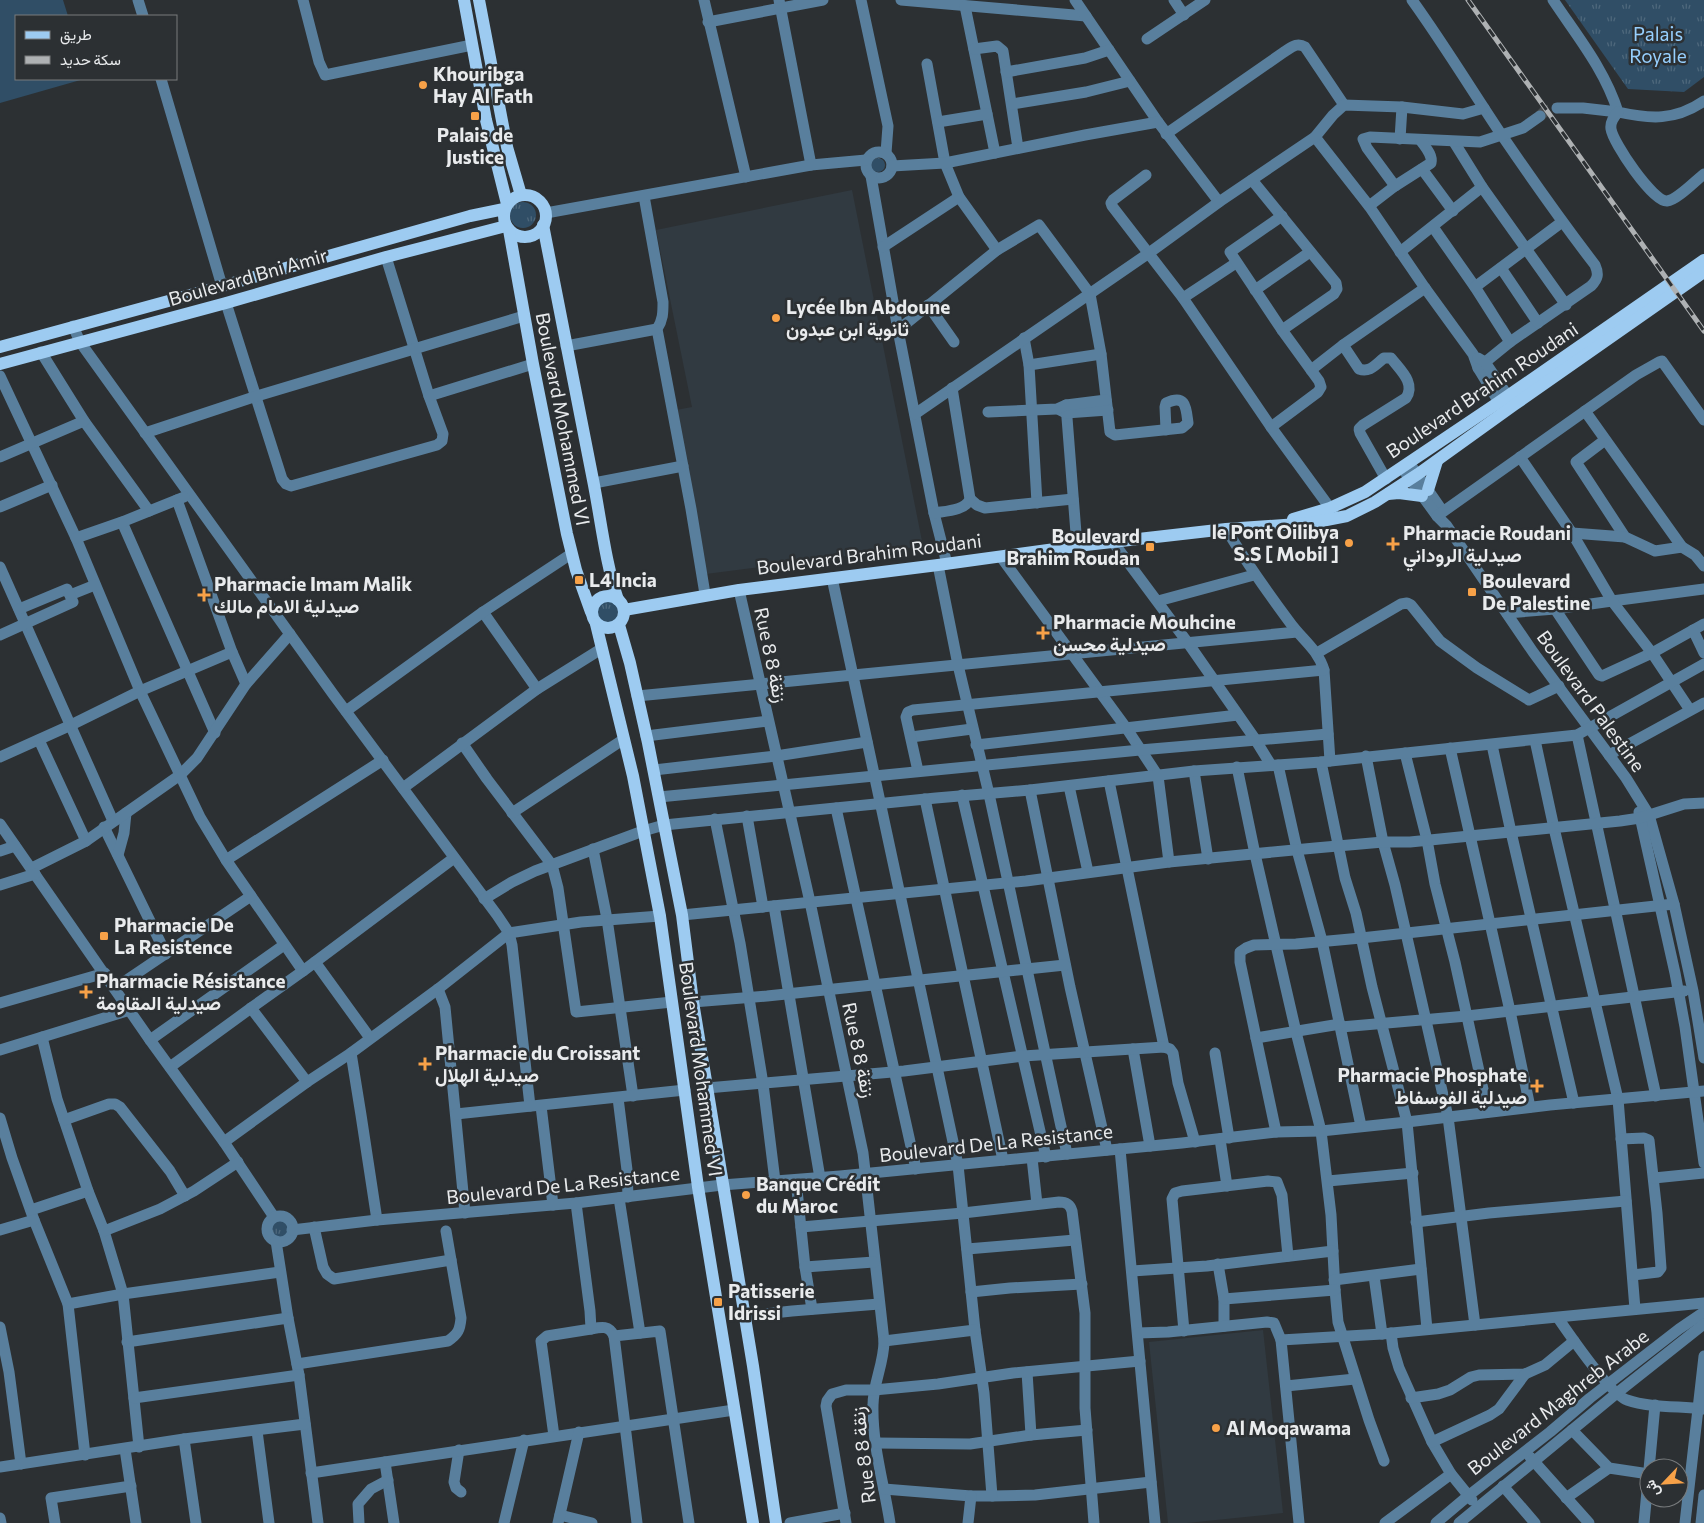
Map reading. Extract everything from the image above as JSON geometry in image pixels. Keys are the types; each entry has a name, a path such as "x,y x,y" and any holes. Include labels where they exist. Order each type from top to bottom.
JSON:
{"main road":[{"path":"464,0 486,120 506,206 504,220 508,228 519,236 531,236 540,230 545,219 543,205 537,198 521,195 513,198 506,206"},
{"path":"480,0 507,147 521,195"},
{"name":"Boulevard Bni Amir","path":"0,347 506,206"},
{"name":"Boulevard Mohammed VI","path":"545,219 566,346 594,483 606,558 621,605"},
{"name":"Boulevard Bni Amir","path":"0,364 226,303 386,257 508,228"},
{"name":"Boulevard Mohammed VI","path":"508,228 571,554 591,612"},
{"name":"Boulevard Brahim Roudani","path":"1333,514 1356,513 1414,477 1437,461 1506,404 1704,260"},
{"name":"Boulevard Brahim Roudani","path":"621,605 942,565 1077,546 1226,529 1311,523 1333,514 1356,497 1506,404 1704,272"},
{"path":"1388,494 1425,493 1437,461"},
{"path":"609,596 621,605 624,618 615,628 605,629 596,624 592,618 592,606 599,598 609,596"},
{"name":"Boulevard Mohammed VI","path":"596,624 624,739 660,916 698,1187 753,1523"},
{"name":"Boulevard Mohammed VI","path":"619,625 638,696 682,915 693,1002 745,1316 776,1523"}],"street":[{"path":"138,0 143,15"},
{"path":"303,0 319,62 325,75 472,45"},
{"path":"704,0 746,177"},
{"path":"708,22 780,4 823,0"},
{"path":"861,0 888,126 886,153"},
{"path":"901,0 1086,16"},
{"path":"1075,0 1166,134 1219,202"},
{"path":"1174,0 1184,15"},
{"path":"1147,40 1205,0"},
{"path":"1412,0 1440,39 1484,108 1598,272 1598,276 1591,286 1510,342 1482,365"},
{"path":"1553,0 1602,73 1618,112"},
{"path":"780,4 811,165"},
{"path":"966,6 995,153"},
{"path":"1166,134 1284,52 1300,44 1305,47 1344,106"},
{"path":"974,49 998,46 1003,51 1018,148"},
{"path":"1006,72 1085,58 1109,50"},
{"path":"927,64 945,163 959,197 997,250"},
{"path":"161,80 222,286"},
{"path":"1012,104 1086,92 1130,82"},
{"path":"1557,108 1582,108 1651,117 1668,117 1692,110 1704,102"},
{"path":"915,414 1315,137 1332,116 1344,106 1402,107 1463,114 1484,108"},
{"path":"1400,139 1402,107"},
{"path":"1618,112 1612,120 1611,130 1616,141 1631,166 1650,190 1662,201 1674,198 1704,174"},
{"path":"938,122 987,114"},
{"path":"1461,155 1480,142 1523,128 1540,116"},
{"path":"892,166 945,163 1158,122"},
{"path":"1315,137 1369,206 1425,288 1482,365 1506,404"},
{"path":"1395,186 1367,148 1363,139 1370,137 1421,141 1480,142"},
{"path":"1369,206 1432,160 1421,141"},
{"path":"1454,142 1482,188 1566,304"},
{"path":"880,151 886,153 890,156 892,166 890,172 885,177 871,176 865,166 869,155 880,151"},
{"path":"545,219 644,196 811,165 866,160"},
{"path":"1422,169 1453,211"},
{"path":"871,176 898,330 934,513 958,665 989,794 1067,1154"},
{"path":"1146,176 1111,203 1182,298 1333,514"},
{"path":"1252,180 1336,283 1337,289 1334,294 1282,330"},
{"path":"1400,252 1482,188"},
{"path":"566,346 657,329 662,322 664,314 644,196"},
{"path":"883,247 959,197"},
{"path":"1271,427 1318,392 1321,387 1319,381 1230,252 1233,248 1282,216"},
{"path":"1475,287 1562,222"},
{"path":"898,330 997,250 1039,226 1090,294 1101,354 1110,432 1112,434 1166,430"},
{"path":"1432,227 1475,287 1510,342"},
{"path":"1255,290 1310,252"},
{"path":"226,303 257,396 282,480 291,486 442,441 443,434 429,396 386,257"},
{"path":"1182,298 1236,263"},
{"path":"1501,268 1538,323"},
{"path":"1311,370 1343,345 1425,288"},
{"path":"928,306 954,342"},
{"path":"145,433 257,396 524,316"},
{"path":"73,326 80,342 145,433 508,933 515,959 535,1106 553,1205"},
{"path":"657,329 705,594"},
{"path":"1024,338 1029,365 1030,410 1037,503"},
{"path":"1343,345 1359,369 1362,370 1369,370 1384,358 1391,358 1409,384 1409,393 1406,398 1359,429 1386,479"},
{"path":"41,352 84,421 149,511"},
{"path":"1029,365 1101,354"},
{"path":"1440,514 1636,375 1662,361 1704,420"},
{"path":"429,396 533,364"},
{"path":"0,376 76,538 140,691 200,817 226,860 303,971"},
{"path":"934,513 964,507 968,505 970,499 952,388"},
{"path":"988,412 1107,405"},
{"path":"1063,409 1074,499 1077,546"},
{"path":"1585,411 1682,547 1695,555 1704,566"},
{"path":"0,457 84,421"},
{"path":"1605,440 1576,462 1625,537"},
{"path":"1520,457 1572,533 1612,601 1652,653 1690,710"},
{"path":"594,483 683,466"},
{"name":"Boulevard Palestine","path":"1406,466 1609,755 1637,798 1674,904 1693,991 1704,1058"},
{"path":"0,506 52,485"},
{"path":"76,538 122,522 190,494"},
{"path":"970,499 977,505 985,508 1074,499"},
{"path":"177,500 232,652 246,684"},
{"path":"122,522 215,732"},
{"path":"1226,529 1254,575 1297,632 1317,653 1324,670 1328,734 1325,761 1338,846 1407,1122 1427,1329"},
{"path":"1572,533 1625,537 1655,550 1682,547"},
{"path":"1114,542 1274,765 1322,941 1361,1126"},
{"path":"346,711 483,612 571,554"},
{"path":"1001,556 1073,654 1098,692 1127,729 1158,776 1169,862"},
{"path":"0,568 70,726 109,824 118,854 166,954"},
{"path":"1158,601 1254,575"},
{"path":"832,578 958,1165 975,1330 982,1377 992,1496"},
{"path":"70,595 95,585"},
{"path":"0,636 73,602 67,589 19,609"},
{"path":"1508,613 1555,609 1704,589"},
{"name":"Rue 8 8 زنقة","path":"739,590 759,685 810,902 866,1173 874,1262 884,1341 883,1362 874,1390 873,1406 876,1444 890,1523"},
{"path":"1317,653 1401,604 1407,603 1411,605 1440,640 1477,668 1529,700 1559,686"},
{"path":"1555,609 1601,676 1652,653 1704,624"},
{"path":"483,612 536,689"},
{"path":"1693,630 1704,653"},
{"path":"638,696 1297,632"},
{"path":"0,886 33,871 86,841 180,775 197,758 246,684 290,634"},
{"path":"403,788 536,689 601,649"},
{"path":"0,757 70,726 140,691 232,652"},
{"path":"484,899 523,876 643,831 664,825 1069,786 1194,770 1325,761 1577,735 1704,664"},
{"path":"918,771 906,717 906,714 910,711 1324,670"},
{"path":"1520,708 1522,696"},
{"path":"1609,755 1704,703"},
{"path":"976,745 1238,715"},
{"path":"646,736 768,722"},
{"path":"911,737 972,729"},
{"path":"659,797 1255,739 1328,734"},
{"path":"1577,735 1656,1096"},
{"path":"512,813 624,739"},
{"path":"39,740 86,841"},
{"path":"1536,740 1554,828 1618,1099 1635,1309"},
{"path":"654,770 776,756 867,742"},
{"path":"462,743 552,865 576,1012 672,1002"},
{"path":"1492,745 1574,1102"},
{"path":"1450,748 1530,1107"},
{"path":"1405,752 1427,840 1435,884 1488,1112"},
{"path":"1366,756 1383,842 1395,885 1448,1117 1474,1325"},
{"path":"226,860 383,760"},
{"path":"1237,767 1296,1032 1321,1130 1328,1181 1338,1322 1355,1379 1384,1461"},
{"path":"1194,770 1208,859"},
{"path":"1109,781 1164,1047"},
{"path":"1069,786 1088,872"},
{"path":"1030,790 1107,1150"},
{"path":"962,795 1046,1156"},
{"path":"926,799 1003,1160"},
{"path":"682,915 1048,878 1169,862 1554,828 1645,817 1684,804 1704,804"},
{"path":"836,808 916,1169"},
{"path":"118,854 124,833 126,813"},
{"path":"747,816 789,994 820,1178"},
{"name":"Boulevard Palestine","path":"1645,817 1660,906 1699,1091 1704,1163"},
{"path":"715,819 734,910 763,1084 775,1181"},
{"path":"0,824 150,1040 238,1162 274,1217"},
{"path":"0,850 15,846"},
{"path":"593,850 621,1007 633,1096"},
{"path":"170,1067 303,971 454,858"},
{"path":"115,988 251,896"},
{"path":"1276,1132 1240,962 1240,952 1249,946 1361,938 1674,904"},
{"path":"224,1142 438,989 508,933 606,919 660,916"},
{"path":"150,1040 284,945"},
{"path":"314,962 370,1038"},
{"path":"693,1002 789,994 1066,965"},
{"path":"0,1003 105,973"},
{"path":"438,989 445,1008 465,1213"},
{"path":"1256,1038 1340,1026 1467,1016 1633,996 1693,991"},
{"path":"251,1008 307,1082"},
{"path":"0,1050 130,1010"},
{"path":"42,1037 57,1099 88,1191 104,1231 123,1294 139,1447"},
{"path":"707,1088 937,1067 1023,1056 1164,1047 1173,1052 1178,1083 1195,1142"},
{"path":"1132,1049 1150,1146"},
{"path":"350,1053 362,1115 377,1220"},
{"path":"1216,1053 1225,1139 1227,1186"},
{"path":"456,1114 685,1090"},
{"name":"Boulevard De La Resistance","path":"292,1230 377,1220 624,1198 722,1184 820,1178 1032,1158 1225,1139 1276,1132 1407,1122 1574,1102 1699,1091"},
{"path":"618,1098 627,1170 624,1198 640,1333"},
{"path":"64,1120 109,1104 115,1104 120,1107 170,1171 184,1196"},
{"path":"0,1118 32,1215 68,1304 85,1454"},
{"path":"1621,1139 1644,1138 1649,1140 1654,1178 1661,1268 1658,1272 1633,1275"},
{"path":"1120,1148 1156,1523"},
{"path":"0,1161 12,1158"},
{"path":"1032,1158 1037,1204"},
{"path":"104,1231 160,1210 238,1162"},
{"path":"1328,1181 1413,1173"},
{"path":"1654,1178 1704,1174"},
{"path":"796,1180 805,1267 812,1309"},
{"path":"1184,1331 1173,1195 1182,1191 1268,1181 1277,1182 1282,1195 1288,1256"},
{"path":"0,1230 88,1191"},
{"path":"1416,1222 1460,1216 1626,1201"},
{"path":"801,1227 963,1213 1037,1204 1063,1202 1069,1205 1072,1211 1082,1284 1086,1330 1085,1408 1094,1523"},
{"path":"576,1203 591,1329"},
{"path":"278,1216 287,1218 290,1221 292,1230 287,1239 276,1241 269,1236 267,1227 270,1219 278,1216"},
{"path":"314,1227 323,1267 327,1274 334,1279 451,1260"},
{"path":"134,1398 298,1370 448,1341 457,1336 460,1330 461,1318 446,1231"},
{"path":"967,1249 1075,1240"},
{"path":"276,1241 298,1370 318,1523"},
{"path":"1132,1271 1179,1268 1333,1251"},
{"path":"805,1267 874,1262"},
{"path":"1218,1264 1224,1299 1224,1326"},
{"path":"1224,1299 1334,1285 1374,1276 1421,1269"},
{"path":"68,1304 123,1294 280,1272"},
{"path":"1374,1276 1386,1333 1412,1398 1432,1442 1450,1474 1478,1507"},
{"path":"971,1292 1082,1284"},
{"path":"1281,1340 1558,1318 1704,1303"},
{"path":"745,1316 879,1304"},
{"name":"Boulevard Maghreb Arabe","path":"1436,1523 1608,1383 1704,1312"},
{"path":"127,1342 288,1318"},
{"path":"1558,1318 1616,1393 1629,1401 1700,1409"},
{"path":"1138,1333 1184,1331 1272,1322 1276,1325 1281,1340 1299,1523"},
{"name":"Boulevard Maghreb Arabe","path":"1459,1523 1616,1393 1704,1324"},
{"path":"554,1436 541,1341 547,1336 605,1327 614,1336 637,1523"},
{"path":"884,1341 975,1330"},
{"path":"614,1336 660,1331 689,1523"},
{"path":"1,1334 21,1464"},
{"path":"1412,1398 1450,1390 1471,1377 1479,1375 1525,1374 1545,1365 1574,1341"},
{"path":"1689,1458 1700,1409 1704,1356"},
{"path":"790,1523 846,1518 827,1401 832,1394 854,1389 874,1390 938,1384 982,1377 1140,1361"},
{"path":"1027,1372 1031,1435"},
{"path":"1432,1442 1499,1409 1525,1374"},
{"path":"1286,1386 1355,1379"},
{"path":"0,1402 12,1401"},
{"path":"1650,1458 1655,1405"},
{"path":"311,1474 524,1440 734,1410"},
{"path":"0,1467 184,1439 306,1424"},
{"path":"876,1444 952,1445 1087,1430"},
{"path":"1572,1430 1609,1468 1639,1472"},
{"path":"257,1431 268,1523"},
{"path":"579,1432 559,1519 592,1523"},
{"path":"184,1439 196,1523"},
{"path":"504,1523 524,1440"},
{"path":"125,1449 136,1523"},
{"path":"459,1450 454,1482 456,1488 461,1492"},
{"path":"1525,1452 1589,1523"},
{"path":"385,1462 395,1523"},
{"path":"1566,1498 1609,1468"},
{"path":"1385,1523 1450,1474"},
{"path":"358,1523 358,1504 371,1489 388,1480"},
{"path":"884,1489 971,1496 1035,1495 1151,1482"},
{"path":"55,1523 51,1498 131,1486"},
{"path":"1504,1486 1535,1523"},
{"path":"1701,1523 1704,1495"},
{"path":"968,1523 971,1496"},
{"path":"1644,1523 1646,1508"},
{"path":"1685,1508 1685,1523"},
{"path":"0,1518 1,1523"}],"shaded area":[{"name":"Lycée Ibn Abdoune ثانوية ابن عبدون","path":"852,190 923,546 706,574 676,410 692,407 656,230"},
{"name":"Al Moqawama","path":"1263,1330 1283,1513 1187,1523 1168,1523 1149,1342"}],"green space":[{"path":"0,0 63,0 68,15 15,15 15,80 80,80 0,103"},
{"name":"Palais Royale","path":"1565,0 1704,0 1704,77 1684,92 1628,89"},
{"path":"875,158 881,158 885,165 881,172 875,172 871,168 871,162"},
{"path":"523,202 532,206 536,215 532,224 523,228 514,224 510,215 514,206"},
{"path":"606,600 615,603 618,612 615,621 606,624 597,621 594,612 597,603"},
{"path":"280,1218 287,1221 290,1228 287,1235 280,1238 273,1235 270,1228 273,1221"}],"tunnel":[{"path":"1540,116 1545,111 1557,108"}],"railway":[{"path":"1468,0 1704,331"}],"place":[{"name":"Khouribga Hay Al Fath","path":"423,85"},
{"name":"Palais de Justice","path":"475,116"},
{"name":"Lycée Ibn Abdoune ثانوية ابن عبدون","path":"776,318"},
{"name":"le Pont Oilibya S.S [ Mobil ]","path":"1349,543"},
{"name":"Pharmacie Roudani صيدلية الروداني","path":"1393,544"},
{"name":"Boulevard Brahim Roudan","path":"1150,547"},
{"name":"L4 Incia","path":"579,580"},
{"name":"Boulevard De Palestine","path":"1472,592"},
{"name":"Pharmacie Imam Malik صيدلية الامام مالك","path":"204,595"},
{"name":"Pharmacie Mouhcine صيدلية محسن","path":"1043,633"},
{"name":"Pharmacie De La Resistence","path":"104,936"},
{"name":"Pharmacie Résistance صيدلية المقاومة","path":"86,992"},
{"name":"Pharmacie du Croissant صيدلية الهلال","path":"425,1064"},
{"name":"Pharmacie Phosphate صيدلية الفوسفاط","path":"1537,1086"},
{"name":"Banque Crédit du Maroc","path":"746,1195"},
{"name":"Patisserie Idrissi","path":"718,1302"},
{"name":"Al Moqawama","path":"1216,1428"}]}
